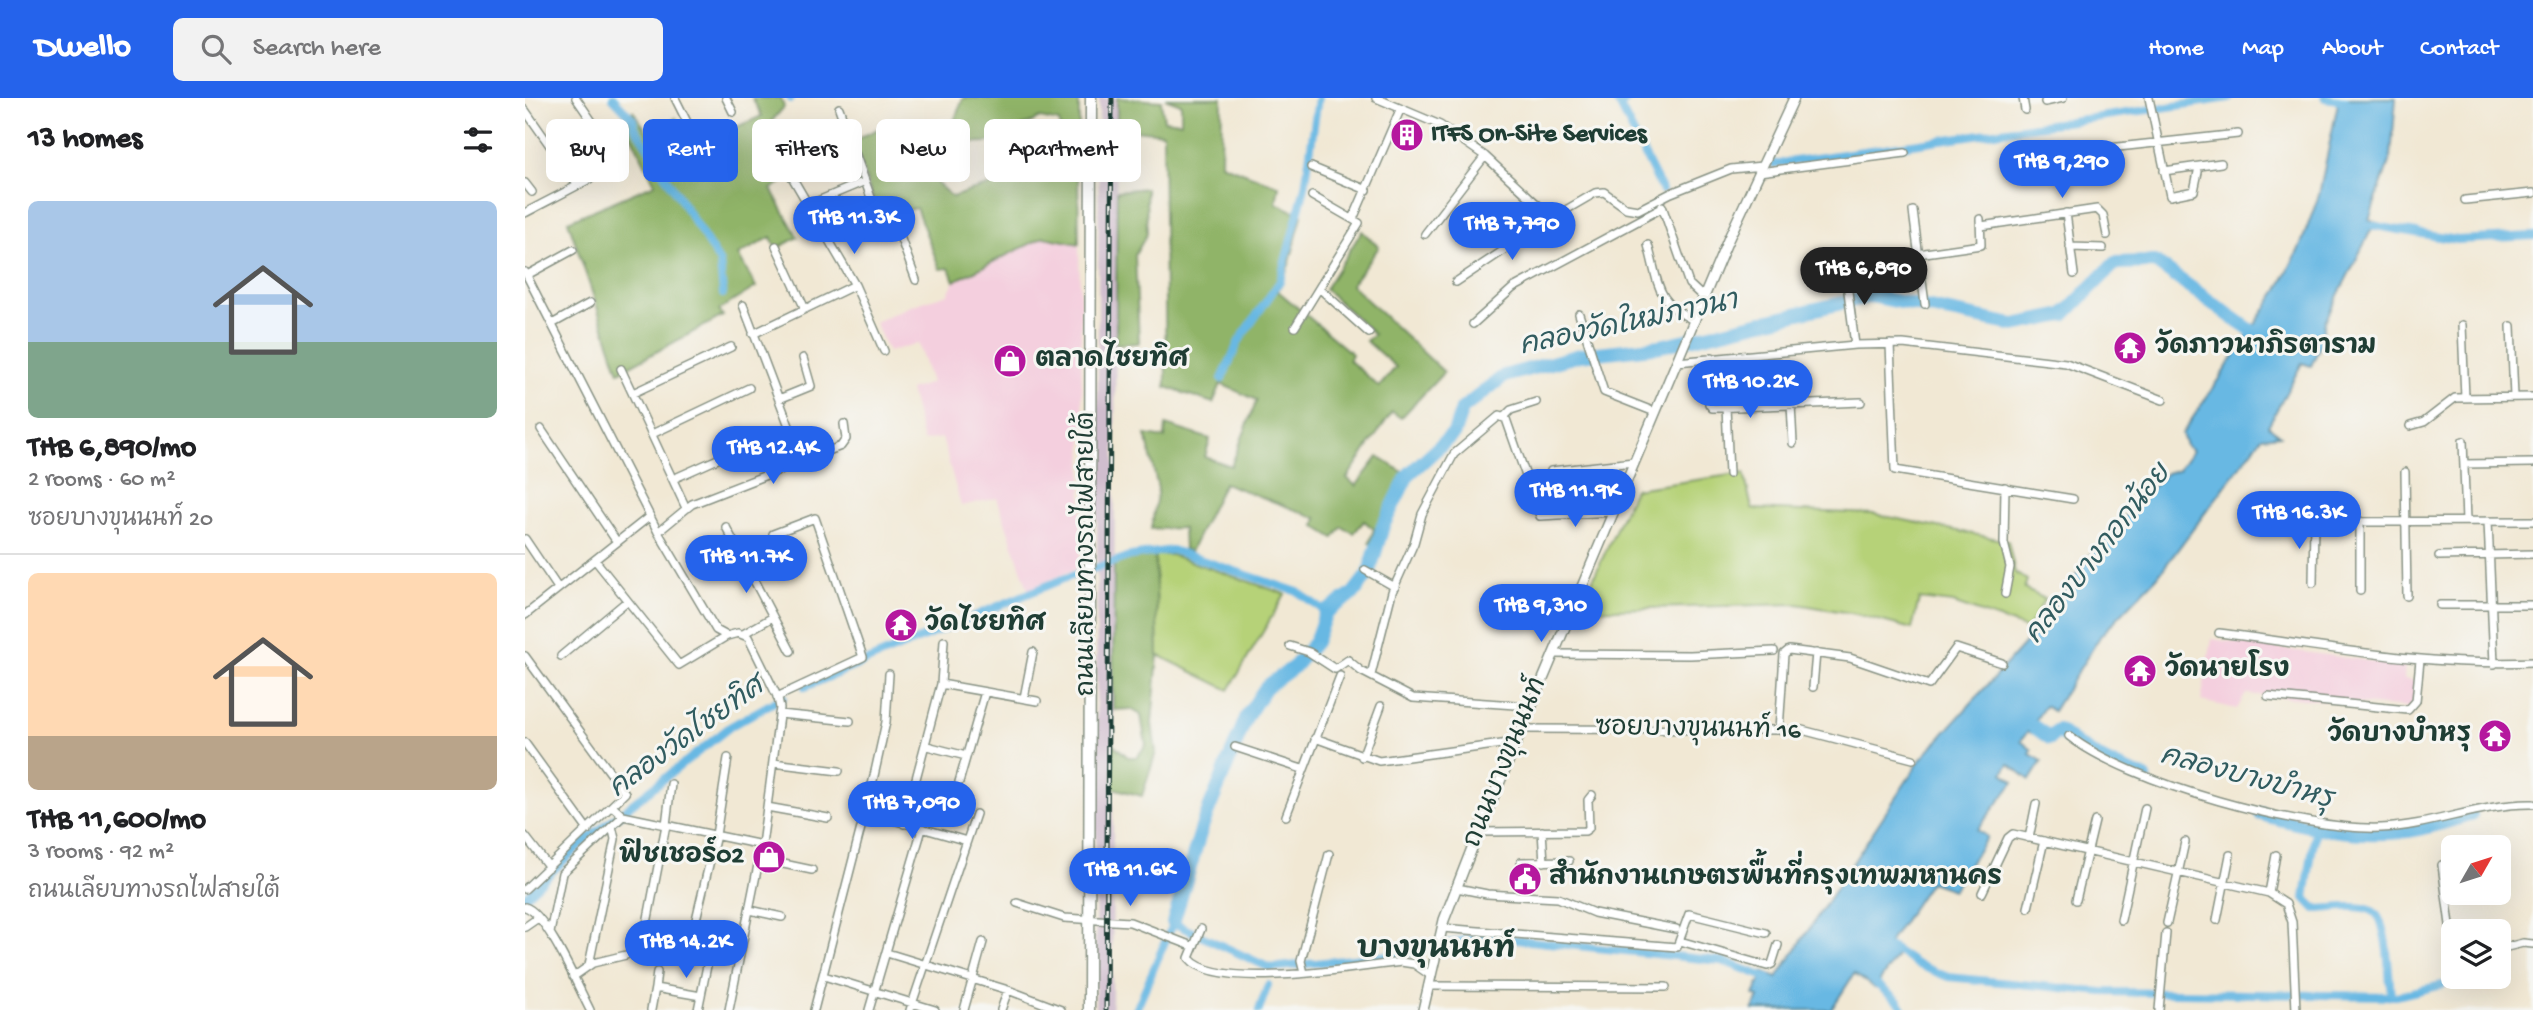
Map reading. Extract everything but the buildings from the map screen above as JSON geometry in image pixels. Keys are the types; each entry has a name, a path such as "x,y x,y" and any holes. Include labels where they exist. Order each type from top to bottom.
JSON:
{"main road":[{"name":"ถนนเลียบทางรถไฟสายใต้","path":"1089,1010 1091,98"}],"street":[{"path":"525,214 576,183 612,168 617,163 613,152 576,98"},
{"path":"675,98 686,119"},
{"path":"726,98 733,112"},
{"path":"1376,98 1440,125 1485,156 1552,218"},
{"path":"1295,327 1356,221 1398,108 1399,98"},
{"name":"ถนนบางขุนนนท์","path":"1423,1010 1442,928 1530,706 1677,361 1794,98"},
{"path":"2022,98 2025,110"},
{"path":"2045,102 2063,98"},
{"path":"2149,100 2169,194 2172,196 2194,191 2198,172"},
{"path":"838,108 876,212 891,212 916,280"},
{"path":"525,110 576,183"},
{"path":"2072,152 2238,134"},
{"path":"1456,282 1552,218 1600,192 1632,211 1731,169 1761,169 1905,153"},
{"path":"1425,234 1485,156"},
{"path":"2164,171 2221,163"},
{"path":"1311,167 1367,190"},
{"path":"795,182 855,285 884,351"},
{"path":"809,205 863,182"},
{"path":"525,183 532,192"},
{"path":"2465,200 2533,193"},
{"path":"1312,196 1356,221"},
{"path":"1661,198 1662,208 1689,284 1705,299"},
{"path":"1473,324 1513,288 1662,208"},
{"path":"1855,345 1846,276 1848,267 1856,263 1981,245 1980,223 2099,209 2107,235"},
{"path":"1913,211 1925,304"},
{"path":"2066,213 2074,274"},
{"path":"1648,245 1663,299 1678,313 1695,321"},
{"path":"776,246 805,309"},
{"path":"2070,247 2103,248"},
{"path":"573,250 526,274 658,533 716,629 727,636"},
{"path":"753,334 855,285"},
{"path":"1319,288 1369,333"},
{"path":"552,324 590,303"},
{"path":"743,305 802,460"},
{"path":"1579,314 1604,392 1655,412"},
{"path":"2462,325 2465,398"},
{"path":"2511,326 2514,397"},
{"path":"1890,344 1895,470 2073,499"},
{"path":"1677,361 1890,344 2066,363 2162,400"},
{"path":"632,393 731,347"},
{"path":"1712,357 1709,404 1712,408 1861,402"},
{"path":"779,399 811,386 803,358"},
{"path":"621,369 687,508"},
{"path":"652,434 749,388"},
{"path":"2410,426 2424,422 2450,400 2533,397"},
{"path":"1371,675 1395,587 1414,542 1422,514 1454,454 1499,416 1504,417 1511,410 1536,402"},
{"path":"1791,404 1793,443"},
{"path":"1726,407 1729,474"},
{"path":"1504,417 1539,516 1612,512"},
{"path":"658,533 687,508 845,443 844,424"},
{"path":"541,429 617,542"},
{"path":"673,479 767,437"},
{"path":"2463,442 2466,521"},
{"path":"1551,471 1634,462"},
{"path":"2464,464 2533,463"},
{"path":"2405,472 2407,596"},
{"path":"2005,487 2004,543 2010,567 2005,594"},
{"path":"525,615 650,516"},
{"path":"773,534 815,518 863,657 778,697"},
{"path":"2313,583 2314,521"},
{"path":"2488,521 2494,664"},
{"path":"2255,522 2533,521"},
{"path":"2360,522 2360,591"},
{"path":"726,527 791,651"},
{"path":"525,539 558,588"},
{"path":"2439,555 2533,554"},
{"path":"595,560 678,665 727,636 743,634 773,617"},
{"path":"1365,570 1395,587"},
{"path":"561,656 627,601"},
{"path":"2440,605 2533,605"},
{"path":"2219,632 2420,660 2494,664 2533,662"},
{"path":"729,1010 760,859 780,710 778,697 748,637 743,634"},
{"path":"904,824 927,746 941,684 944,641"},
{"path":"1290,646 1309,652 1335,669 1348,660 1413,698 1530,706"},
{"path":"1779,730 1784,654 1793,649 1850,658 1929,685 1956,648 2002,663"},
{"path":"1553,654 1689,655 1774,651"},
{"path":"1024,698 1033,652"},
{"path":"1813,687 1816,653"},
{"path":"525,656 625,790 612,826 562,873 550,933"},
{"path":"2268,696 2317,700 2331,705 2407,710 2417,701 2420,660"},
{"path":"814,1010 886,722 889,674"},
{"path":"1286,816 1302,769 1341,676"},
{"path":"941,684 1037,701"},
{"path":"959,782 985,692"},
{"path":"1362,757 1381,706"},
{"path":"780,710 850,721"},
{"name":"ซอยบางขุนนนท์ 16","path":"1521,730 1779,730 1819,733 1913,759"},
{"path":"2069,736 2117,766 2296,820 2382,828 2503,804 2533,804"},
{"path":"1315,738 1362,757 1380,761 1515,743"},
{"path":"525,743 588,830"},
{"path":"927,746 966,756"},
{"path":"1236,748 1302,769"},
{"path":"694,928 716,835 728,758"},
{"path":"773,763 839,771"},
{"path":"644,939 666,825 671,784"},
{"path":"1479,832 1587,830 1587,800 1592,795"},
{"path":"2029,838 2036,804"},
{"path":"767,807 828,818"},
{"path":"2121,920 2145,808"},
{"path":"525,889 588,830 619,812 762,845"},
{"path":"865,812 967,841"},
{"path":"911,1007 976,814"},
{"path":"2076,900 2095,821"},
{"path":"589,965 615,839 612,826"},
{"path":"869,1010 922,829"},
{"path":"1542,831 1544,862"},
{"path":"1982,893 2010,835 2269,893 2286,904 2292,922 2296,1010"},
{"path":"525,836 548,867"},
{"path":"2028,908 2044,841"},
{"path":"2167,923 2185,842"},
{"path":"1304,973 1301,961 1329,854"},
{"path":"2217,920 2230,855"},
{"path":"2269,893 2276,855"},
{"path":"760,859 812,870"},
{"path":"1521,862 1569,861"},
{"path":"1457,888 1487,894 1558,898 1594,913 1676,929"},
{"path":"1017,902 1064,918 1130,922 1192,946"},
{"path":"525,907 531,909 550,933 590,1010"},
{"path":"750,910 782,917"},
{"path":"1442,928 1677,947 1689,914 1766,933"},
{"path":"525,927 538,918"},
{"path":"1199,933 1192,946 1190,959 1208,970 1224,974 1304,973 1401,962 1414,964 1430,975"},
{"path":"2159,1010 2166,933"},
{"path":"1681,941 1767,966 1772,964 1778,945"},
{"path":"964,1010 975,979 983,942"},
{"path":"2511,946 2533,944"},
{"path":"698,1010 711,946"},
{"path":"887,953 975,979 1059,1010"},
{"path":"573,977 589,965 626,955"},
{"path":"651,1010 657,972"},
{"path":"824,976 911,1007 935,1010"},
{"path":"1428,986 1666,987"},
{"path":"655,988 701,996"},
{"path":"1000,1010 1008,990"}],"shaded area":[{"path":"1099,98 1117,98 1117,119 1099,119"},
{"path":"1099,182 1117,182 1112,1010 1095,1010"},
{"path":"1044,237 1079,244 1083,435 1080,567 1028,589 997,498 961,506 942,438 923,441 910,390 931,383 918,343 888,352 875,322 910,306 948,294 954,281"},
{"path":"2212,639 2405,666 2404,679 2416,681 2413,704 2408,708 2246,694 2237,709 2201,701"}],"green space":[{"path":"752,98 781,98 784,107 774,119 755,119 762,116"},
{"path":"963,98 1079,98 1079,119 984,119 984,142 970,143 970,119 955,119"},
{"path":"1117,98 1161,101 1164,120 1181,122 1181,104 1165,98 1222,98 1221,164 1279,186 1276,203 1302,215 1290,262 1278,291 1352,354 1349,360 1379,387 1396,367 1366,341 1374,334 1325,289 1362,231 1379,247 1351,285 1444,372 1401,418 1392,412 1347,478 1356,486 1378,457 1406,474 1380,547 1369,543 1374,529 1364,521 1354,533 1342,527 1334,538 1315,526 1317,518 1224,483 1190,552 1184,549 1183,528 1151,529 1158,489 1146,435 1165,438 1166,425 1210,439 1205,457 1231,466 1257,400 1221,384 1213,403 1166,387 1163,133 1141,131 1141,119 1117,119"},
{"path":"633,111 643,125 643,160 629,131 629,119"},
{"path":"752,120 752,182 782,182 771,189 798,237 776,249 771,237 738,255 756,287 719,310 723,316 619,372 568,221 655,184 654,182 738,182 738,126"},
{"path":"876,130 876,182 935,182 952,197 1005,182 1078,182 1079,244 1044,237 954,281 949,268 940,269 916,208 879,217 862,167 862,137"},
{"path":"1146,188 1147,234 1135,255 1139,343 1116,344 1117,191"},
{"path":"1744,473 1752,509 1874,514 2008,541 2015,573 2027,580 2024,589 2045,599 2027,629 1953,603 1919,599 1912,629 1856,614 1797,604 1579,610 1634,489"},
{"path":"1155,555 1171,555 1285,594 1229,690 1158,655"},
{"path":"1155,555 1158,655 1152,723 1156,752 1142,796 1113,788 1113,744 1128,757 1137,757 1146,745 1141,715 1131,709 1113,710 1114,562"}],"water":[{"name":"คลองบางกอกน้อย","path":"2339,98 2396,98 2391,156 2369,220 2380,224 2379,229 2372,228 2325,321 2321,344 2311,366 2302,363 2268,426 2280,435 2262,437 2157,577 2101,635 2053,711 2045,706 2032,725 2034,727 2031,733 2028,731 2021,741 2032,750 2030,754 2042,761 2030,780 2009,764 2003,773 2014,782 1977,830 1987,837 1953,890 1930,882 1889,943 1900,951 1875,988 1854,974 1831,1010 1753,1010 1759,997 1754,995 1764,972 1777,978 1921,759 2035,632 2096,547 2166,473 2178,470 2192,451 2186,446 2182,434 2278,290 2300,247 2319,195"}],"waterway":[{"path":"613,98 633,119 635,127 720,263 723,294"},
{"path":"1222,379 1239,341 1280,281 1305,187 1318,98"},
{"path":"1613,98 1620,106 1662,190"},
{"path":"1620,106 1630,98"},
{"path":"1774,164 2230,98"},
{"path":"2325,98 2346,101"},
{"path":"2370,225 2457,240 2533,236"},
{"name":"คลองวัดใหม่ภาวนา","path":"1173,923 1203,824 1247,716 1266,687 1295,666 1315,642 1326,612 1353,594 1369,573 1383,526 1408,475 1454,433 1462,409 1504,376 1580,355 1661,346 1871,296 2014,325 2064,315 2115,263 2155,262 2264,340"},
{"name":"คลองวัดไชยทิศ","path":"805,687 1063,579 1131,556 1172,550 1298,592 1326,612"},
{"name":"คลองวัดไชยทิศ","path":"525,897 584,842 731,726 783,697"},
{"name":"คลองบางบำหรุ","path":"2020,717 2050,738 2058,730 2099,758 2145,778"},
{"name":"คลองบางบำหรุ","path":"2261,814 2315,827 2370,833 2415,830 2471,815"},
{"path":"2316,826 2305,898 2315,909 2354,907 2374,912 2379,918 2385,938 2391,996"},
{"path":"1136,1010 1173,923 1270,968 1407,953 1482,936 1722,961 1768,978"},
{"path":"1891,947 1916,964 1948,977 2102,992 2396,996 2441,985"},
{"path":"1870,979 1899,1002 1904,1010"},
{"path":"1259,1010 1268,985"}],"railway":[{"path":"1106,1010 1112,98"}],"place":[{"name":"ITFS On-Site Services","path":"1407,135"},
{"name":"วัดภาวนาภิรตาราม","path":"2130,348"},
{"name":"ตลาดไชยทิศ","path":"1010,361"},
{"name":"วัดไชยทิศ","path":"901,625"},
{"name":"วัดนายโรง","path":"2140,671"},
{"name":"วัดบางบำหรุ","path":"2495,736"},
{"name":"ฟิชเชอร์02","path":"769,857"},
{"name":"สำนักงานเกษตรพื้นที่กรุงเทพมหานคร","path":"1525,879"}],"district":[{"name":"บางขุนนนท์","path":"1436,951"}]}
